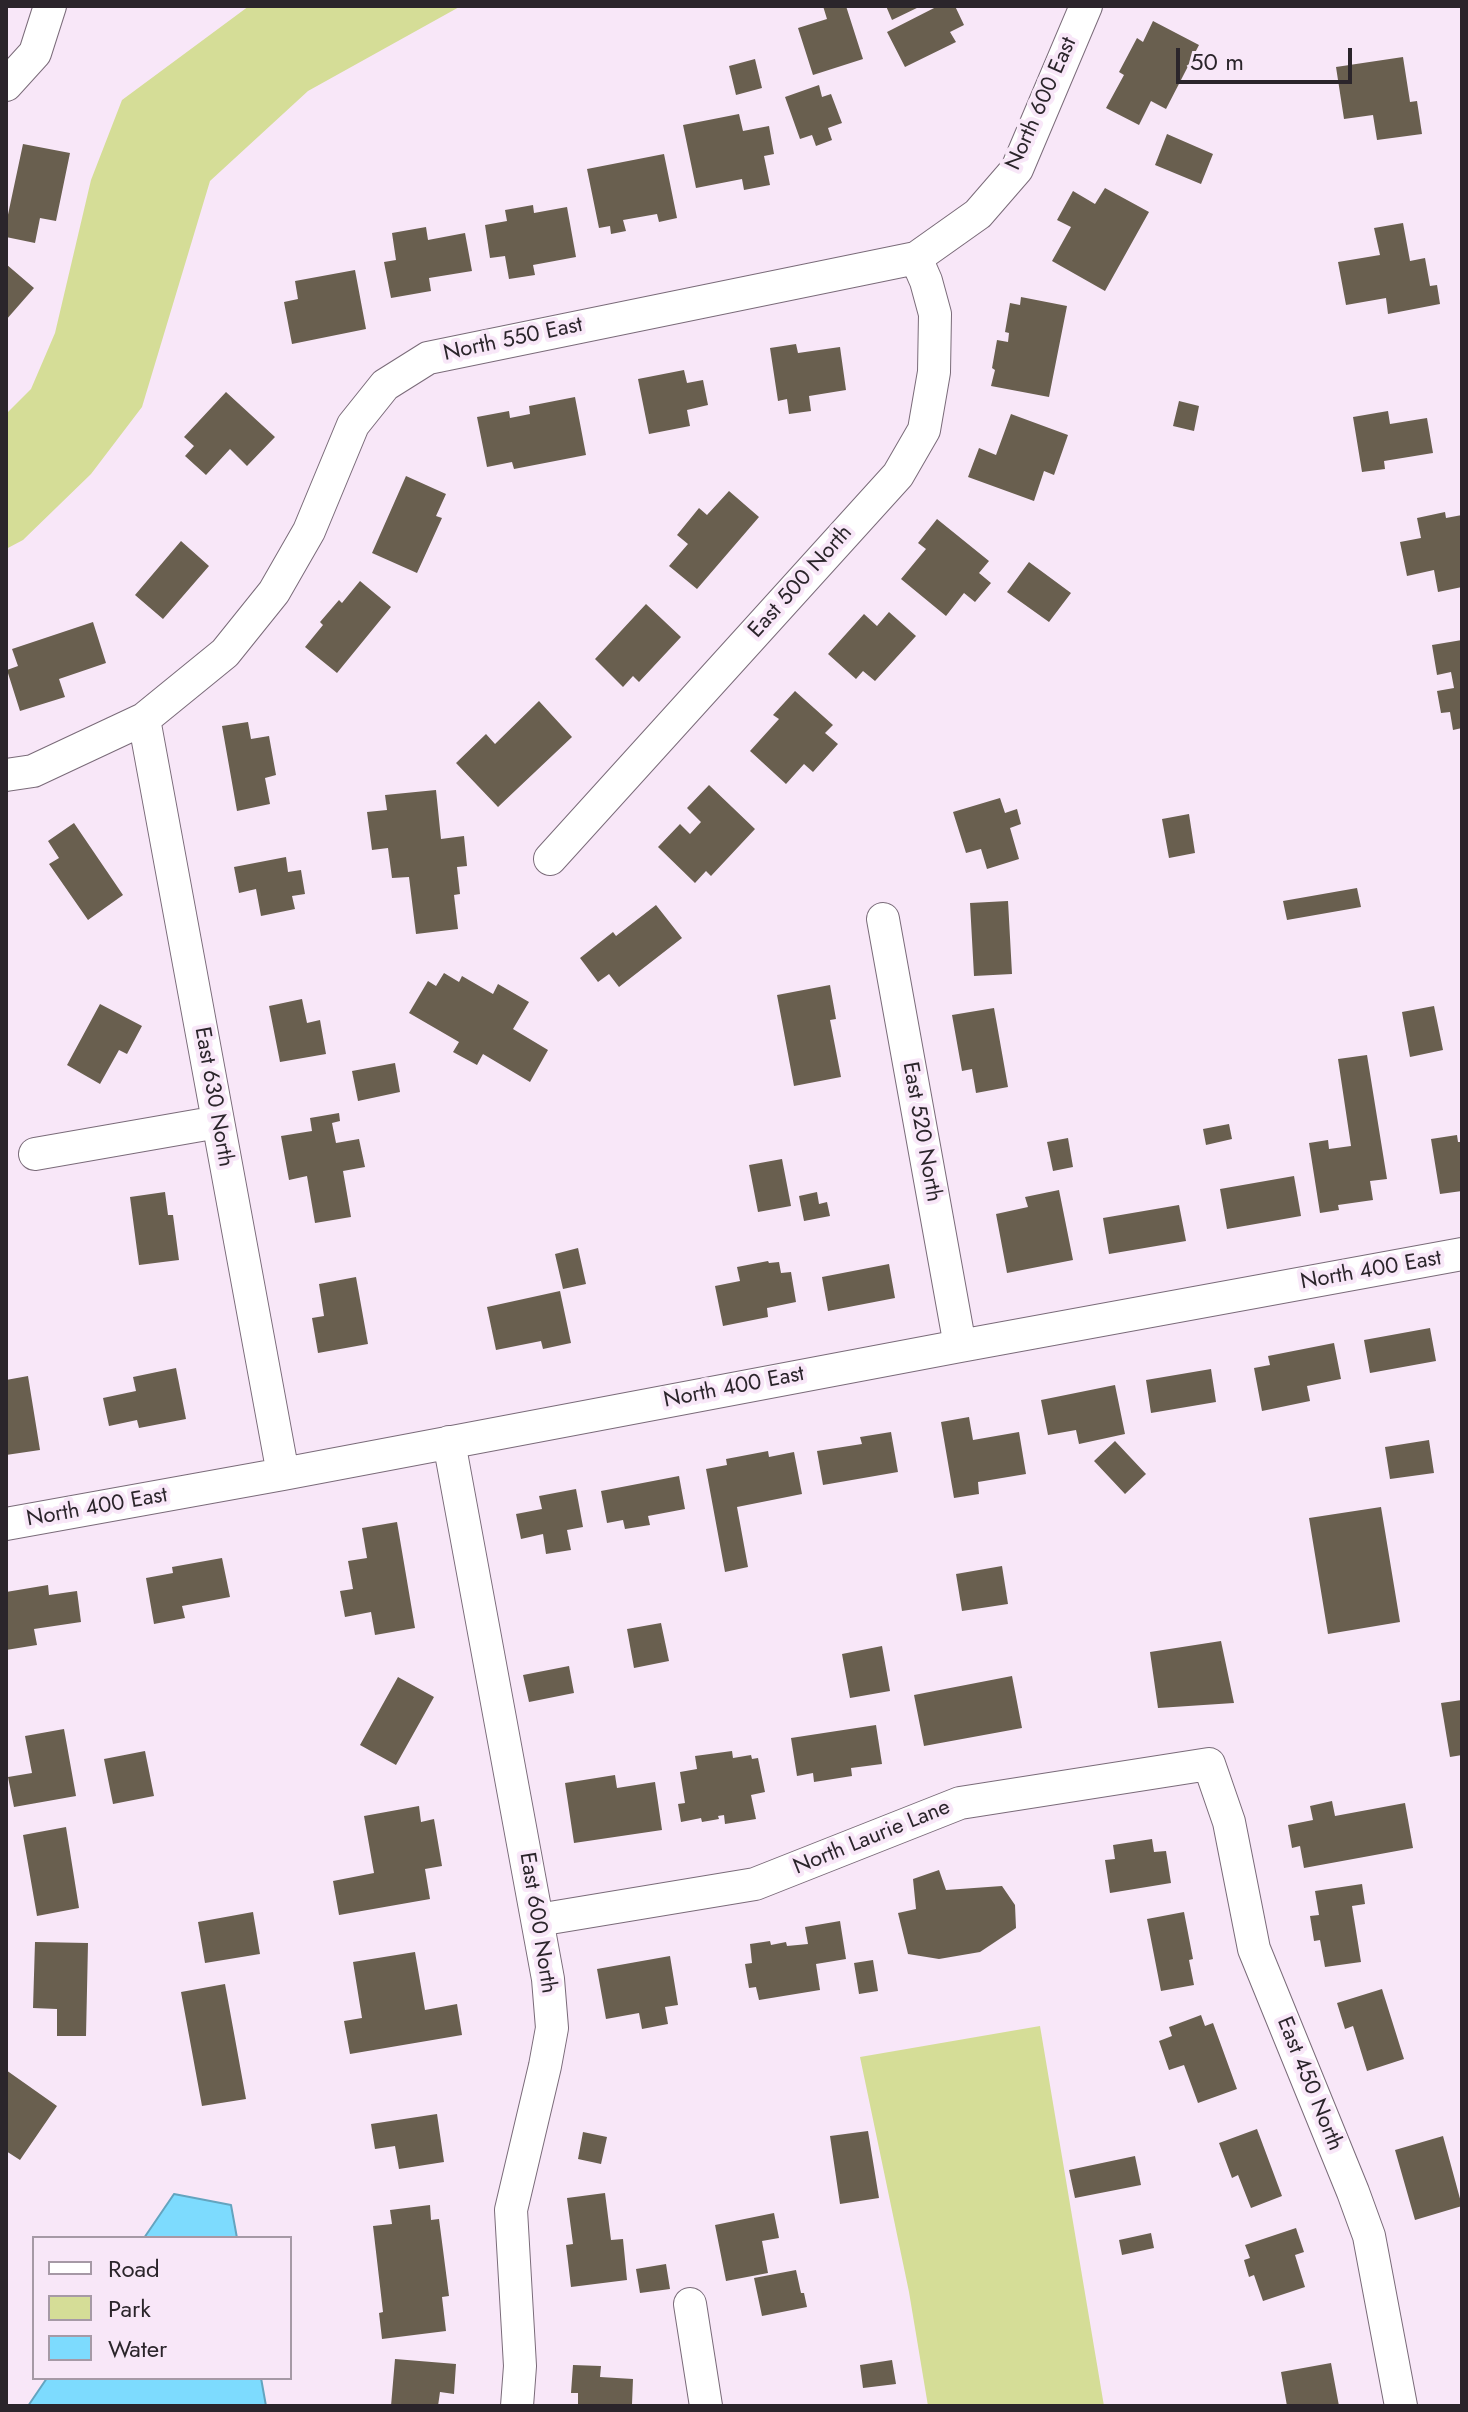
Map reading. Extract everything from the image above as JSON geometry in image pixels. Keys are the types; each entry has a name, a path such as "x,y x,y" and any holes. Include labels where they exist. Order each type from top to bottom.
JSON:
{"street":[{"path":"6,85 35,53 50,6"},
{"name":"North 600 East","path":"916,258 978,214 1017,169 1086,6"},
{"name":"North 550 East","path":"6,775 33,771 144,719 225,653 274,592 309,531 353,425 385,385 428,358 916,258"},
{"name":"East 500 North","path":"550,859 898,475 924,430 934,372 935,314 916,258"},
{"name":"East 630 North","path":"144,719 283,1474"},
{"name":"East 520 North","path":"883,919 960,1346"},
{"path":"35,1154 218,1122"},
{"name":"North 400 East","path":"6,1524 1462,1254"},
{"name":"East 600 North","path":"449,1442 538,1920 552,2028 511,2210 520,2366 517,2406"},
{"name":"North Laurie Lane","path":"538,1920 755,1884 960,1803 1209,1764"},
{"name":"East 450 North","path":"1209,1764 1229,1822 1254,1949 1369,2236 1401,2406"},
{"path":"690,2304 706,2406"}],"green space":[{"path":"249,6 461,6 308,91 210,181 142,407 91,474 23,540 6,549 6,414 31,389 55,333 91,180 122,100"},
{"path":"1040,2026 1104,2406 928,2406 909,2292 860,2057"}],"water":[{"path":"174,2194 231,2205 237,2236 145,2236"},
{"path":"46,2380 261,2380 266,2406 28,2406"}],"building":[{"path":"823,6 846,6 863,59 813,75 798,28 827,19"},
{"path":"886,6 921,6 892,20"},
{"path":"938,6 955,6 964,25 950,32 956,42 905,67 887,32"},
{"path":"1153,21 1199,45 1166,109 1151,101 1139,125 1106,108 1124,75 1119,72 1137,38 1143,42"},
{"path":"1403,57 1410,102 1417,101 1422,134 1377,140 1373,115 1344,119 1336,67"},
{"path":"755,59 762,88 736,95 729,66"},
{"path":"819,85 822,97 831,94 842,123 828,128 832,140 816,146 812,135 800,139 785,97"},
{"path":"739,114 743,131 769,126 774,154 764,156 770,185 744,190 742,179 696,188 683,125"},
{"path":"1167,134 1213,154 1201,184 1155,165"},
{"path":"23,144 70,153 56,221 40,218 35,243 6,237"},
{"path":"664,154 677,218 659,222 657,214 623,220 626,231 611,234 610,226 599,228 587,169"},
{"path":"1105,188 1149,212 1105,291 1052,261 1071,227 1057,220 1073,191 1095,204"},
{"path":"533,205 534,213 567,207 576,257 533,265 535,275 509,279 505,256 490,258 485,225 507,221 505,210"},
{"path":"1403,223 1410,261 1425,258 1430,286 1437,285 1440,304 1388,314 1386,298 1346,305 1338,262 1380,255 1374,228"},
{"path":"426,227 428,240 465,233 472,271 429,278 431,291 391,298 384,262 396,260 392,233"},
{"path":"6,264 34,288 6,320"},
{"path":"355,270 366,329 292,344 284,302 298,299 295,281"},
{"path":"1021,297 1067,306 1049,397 991,386 997,340 1008,342 1009,333 1005,332 1010,303 1020,305"},
{"path":"796,344 798,353 840,347 846,390 809,396 811,411 789,414 787,399 778,401 770,348"},
{"path":"684,370 687,383 703,380 708,405 687,410 690,426 649,434 638,379"},
{"path":"226,392 275,437 247,466 230,449 206,475 185,456 194,446 184,437"},
{"path":"575,397 586,455 514,469 512,462 487,467 477,417 509,411 510,418 530,414 529,406"},
{"path":"1179,401 1199,406 1194,431 1173,426"},
{"path":"1388,411 1390,424 1427,418 1433,453 1384,461 1385,469 1362,472 1353,417"},
{"path":"1011,414 1068,435 1054,475 1044,471 1034,501 968,477 979,448 996,455"},
{"path":"406,476 446,494 436,516 442,518 417,573 372,553"},
{"path":"729,491 759,517 697,589 669,566 688,544 677,535 699,508 707,515"},
{"path":"1445,512 1446,518 1462,515 1462,587 1438,592 1434,570 1407,576 1400,542 1421,538 1417,518"},
{"path":"937,519 989,561 979,573 991,583 975,602 964,593 946,616 901,579 926,549 918,543"},
{"path":"181,541 209,566 163,619 135,595"},
{"path":"1029,562 1071,593 1049,622 1007,592"},
{"path":"360,581 391,607 337,673 305,647 323,625 320,622 339,600 342,603"},
{"path":"646,604 681,637 639,682 633,676 623,687 595,659"},
{"path":"889,612 916,636 875,681 863,671 856,679 828,654 864,614 877,626"},
{"path":"93,622 106,663 59,679 65,697 20,711 7,670 18,666 12,649"},
{"path":"1462,640 1462,728 1453,730 1450,712 1441,713 1437,691 1454,688 1451,672 1437,675 1432,645"},
{"path":"795,691 833,725 825,733 838,744 813,772 804,764 786,784 750,751 779,719 773,715"},
{"path":"539,701 572,737 498,807 456,763 486,734 495,744"},
{"path":"248,722 251,739 269,736 276,775 265,778 270,804 237,811 222,726"},
{"path":"709,785 755,829 711,876 706,871 695,883 658,847 680,824 690,834 701,822 687,808"},
{"path":"436,790 441,839 464,836 467,866 457,867 460,894 454,895 458,929 416,934 409,877 392,878 388,848 372,850 367,812 387,810 385,795"},
{"path":"1000,798 1005,813 1017,809 1021,824 1010,828 1019,859 987,869 981,849 966,853 953,812"},
{"path":"1189,814 1195,853 1169,858 1162,819"},
{"path":"74,823 123,895 88,920 49,864 59,858 48,841"},
{"path":"286,857 288,872 301,870 305,894 292,896 295,909 261,916 256,889 239,893 234,867"},
{"path":"1357,888 1361,907 1287,920 1283,901"},
{"path":"1008,901 1012,974 974,976 970,903"},
{"path":"656,905 682,938 619,987 609,974 598,982 580,958 613,932 616,936"},
{"path":"444,973 459,982 462,976 493,994 498,984 529,1002 513,1029 548,1050 530,1082 483,1054 477,1065 453,1052 459,1042 409,1013 428,981 436,986"},
{"path":"830,985 836,1019 830,1020 841,1077 794,1086 777,995"},
{"path":"302,999 307,1023 320,1020 326,1054 280,1062 269,1006"},
{"path":"100,1004 142,1026 127,1054 119,1050 100,1084 67,1065"},
{"path":"1434,1006 1443,1050 1410,1057 1402,1012"},
{"path":"994,1008 1008,1087 976,1093 972,1069 962,1071 952,1015"},
{"path":"1367,1055 1387,1179 1370,1181 1373,1200 1338,1205 1339,1210 1320,1213 1309,1143 1328,1140 1329,1149 1351,1146 1338,1059"},
{"path":"395,1063 400,1092 358,1101 352,1071"},
{"path":"339,1113 340,1121 332,1123 336,1143 359,1139 365,1167 343,1171 351,1217 315,1223 307,1176 289,1180 281,1136 312,1131 310,1118"},
{"path":"1229,1124 1232,1139 1206,1145 1203,1129"},
{"path":"1457,1135 1458,1142 1462,1142 1462,1191 1440,1194 1431,1139"},
{"path":"1068,1138 1073,1167 1053,1171 1047,1142"},
{"path":"782,1159 791,1206 758,1212 749,1165"},
{"path":"1294,1176 1301,1216 1227,1229 1220,1189"},
{"path":"1059,1190 1073,1260 1007,1273 996,1214 1028,1207 1025,1197"},
{"path":"165,1192 168,1215 173,1215 179,1260 139,1265 130,1197"},
{"path":"817,1192 819,1204 827,1202 830,1216 804,1221 799,1196"},
{"path":"1179,1205 1186,1241 1109,1254 1103,1218"},
{"path":"578,1248 586,1284 563,1289 555,1254"},
{"path":"779,1262 781,1273 791,1272 796,1302 767,1308 768,1317 723,1326 715,1286 740,1281 737,1267"},
{"path":"889,1264 895,1298 828,1311 822,1277"},
{"path":"356,1277 368,1344 318,1353 312,1318 324,1316 319,1284"},
{"path":"560,1291 571,1343 543,1349 541,1341 496,1350 487,1307"},
{"path":"1430,1328 1436,1361 1370,1373 1364,1340"},
{"path":"1334,1343 1341,1379 1307,1386 1310,1401 1262,1411 1254,1368 1270,1365 1268,1356"},
{"path":"176,1368 186,1419 139,1428 137,1420 109,1426 103,1398 136,1391 133,1377"},
{"path":"1211,1369 1216,1402 1151,1413 1146,1380"},
{"path":"28,1376 40,1450 6,1455 6,1380"},
{"path":"1115,1385 1125,1434 1079,1444 1076,1430 1048,1435 1041,1400"},
{"path":"969,1417 973,1440 1019,1432 1026,1474 978,1482 979,1494 954,1498 941,1422"},
{"path":"891,1432 898,1472 823,1485 817,1451 862,1444 860,1437"},
{"path":"1429,1440 1434,1473 1390,1479 1385,1447"},
{"path":"1115,1441 1146,1474 1125,1494 1094,1461"},
{"path":"768,1451 769,1457 794,1452 802,1494 737,1507 748,1567 725,1572 706,1469 727,1465 726,1459"},
{"path":"679,1476 685,1509 648,1516 650,1525 625,1529 623,1520 607,1523 601,1491"},
{"path":"576,1489 583,1527 567,1530 571,1550 546,1554 543,1534 521,1539 516,1514 542,1509 539,1496"},
{"path":"1381,1507 1400,1622 1328,1634 1309,1518"},
{"path":"397,1522 415,1628 375,1635 371,1612 345,1617 340,1591 353,1589 348,1561 367,1558 362,1528"},
{"path":"222,1558 230,1597 182,1606 185,1618 154,1624 146,1578 173,1573 172,1567"},
{"path":"1002,1566 1008,1604 962,1611 956,1574"},
{"path":"48,1585 49,1595 77,1591 81,1622 34,1629 37,1645 6,1650 6,1592"},
{"path":"661,1623 669,1661 634,1668 627,1629"},
{"path":"1221,1641 1234,1703 1158,1708 1150,1652"},
{"path":"882,1646 890,1691 850,1698 842,1654"},
{"path":"569,1666 574,1693 529,1702 523,1675"},
{"path":"1012,1676 1022,1728 924,1746 914,1695"},
{"path":"398,1677 434,1697 396,1765 360,1745"},
{"path":"1462,1700 1462,1755 1450,1757 1441,1703"},
{"path":"876,1725 882,1764 851,1768 852,1776 814,1782 813,1773 797,1776 791,1738"},
{"path":"64,1729 76,1796 14,1807 8,1777 32,1773 25,1736"},
{"path":"145,1751 154,1796 113,1804 104,1759"},
{"path":"732,1751 733,1758 751,1755 752,1759 758,1758 765,1792 751,1795 756,1819 725,1824 724,1815 702,1822 701,1818 681,1822 678,1804 685,1803 680,1772 697,1769 695,1756"},
{"path":"615,1775 617,1788 655,1782 662,1830 574,1843 565,1783"},
{"path":"1332,1801 1335,1816 1405,1803 1413,1848 1304,1868 1300,1846 1292,1848 1288,1825 1313,1820 1310,1806"},
{"path":"419,1806 421,1822 434,1819 442,1866 425,1869 430,1899 339,1915 333,1881 374,1873 364,1816"},
{"path":"66,1827 79,1908 37,1916 23,1835"},
{"path":"1152,1839 1154,1852 1166,1851 1171,1883 1110,1893 1105,1860 1115,1859 1113,1845"},
{"path":"939,1870 946,1890 1002,1886 1015,1905 1016,1928 980,1952 939,1959 908,1954 898,1913 916,1909 913,1879"},
{"path":"1362,1884 1365,1904 1352,1906 1361,1962 1325,1967 1320,1940 1314,1941 1310,1916 1319,1915 1315,1891"},
{"path":"253,1912 260,1954 205,1963 198,1922"},
{"path":"1184,1912 1193,1959 1189,1960 1194,1985 1161,1991 1147,1919"},
{"path":"840,1921 846,1959 816,1964 820,1990 759,2000 756,1987 749,1988 745,1964 752,1963 750,1944 770,1941 771,1945 786,1942 787,1946 808,1944 805,1927"},
{"path":"35,1942 88,1943 86,2036 57,2036 57,2009 33,2008"},
{"path":"415,1952 425,2010 457,2004 462,2035 350,2054 344,2021 362,2018 353,1962"},
{"path":"670,1956 678,2005 665,2007 668,2024 642,2029 639,2013 606,2019 597,1969"},
{"path":"873,1960 878,1991 859,1994 854,1963"},
{"path":"225,1984 246,2099 202,2106 181,1992"},
{"path":"1382,1989 1404,2059 1367,2071 1353,2026 1345,2029 1337,2003"},
{"path":"1201,2015 1205,2026 1213,2023 1237,2089 1198,2103 1184,2065 1169,2070 1159,2041 1172,2036 1169,2027"},
{"path":"6,2070 57,2106 20,2160 6,2151"},
{"path":"437,2114 444,2162 399,2169 395,2146 375,2149 371,2124"},
{"path":"1257,2129 1282,2196 1251,2208 1238,2175 1232,2178 1219,2143"},
{"path":"868,2131 879,2198 840,2204 830,2136"},
{"path":"583,2132 607,2137 601,2164 578,2159"},
{"path":"1443,2136 1462,2206 1415,2220 1395,2150"},
{"path":"1135,2156 1141,2185 1075,2198 1069,2170"},
{"path":"605,2193 611,2240 623,2239 627,2280 571,2287 566,2245 573,2244 567,2198"},
{"path":"430,2205 431,2220 439,2219 449,2296 442,2297 446,2331 382,2339 379,2313 383,2312 373,2226 392,2224 390,2210"},
{"path":"774,2213 779,2238 762,2241 768,2273 726,2281 715,2225"},
{"path":"1296,2228 1304,2252 1295,2255 1305,2287 1263,2301 1254,2275 1249,2277 1244,2260 1250,2258 1245,2245"},
{"path":"1151,2233 1154,2248 1122,2255 1119,2240"},
{"path":"666,2264 670,2289 640,2293 636,2269"},
{"path":"796,2270 807,2307 762,2316 754,2278"},
{"path":"395,2359 456,2364 454,2394 440,2392 438,2406 391,2406"},
{"path":"892,2360 896,2384 863,2388 860,2365"},
{"path":"1331,2363 1339,2406 1287,2406 1281,2372"},
{"path":"573,2365 601,2366 600,2377 633,2379 632,2404 578,2406 578,2393 571,2393"}]}
